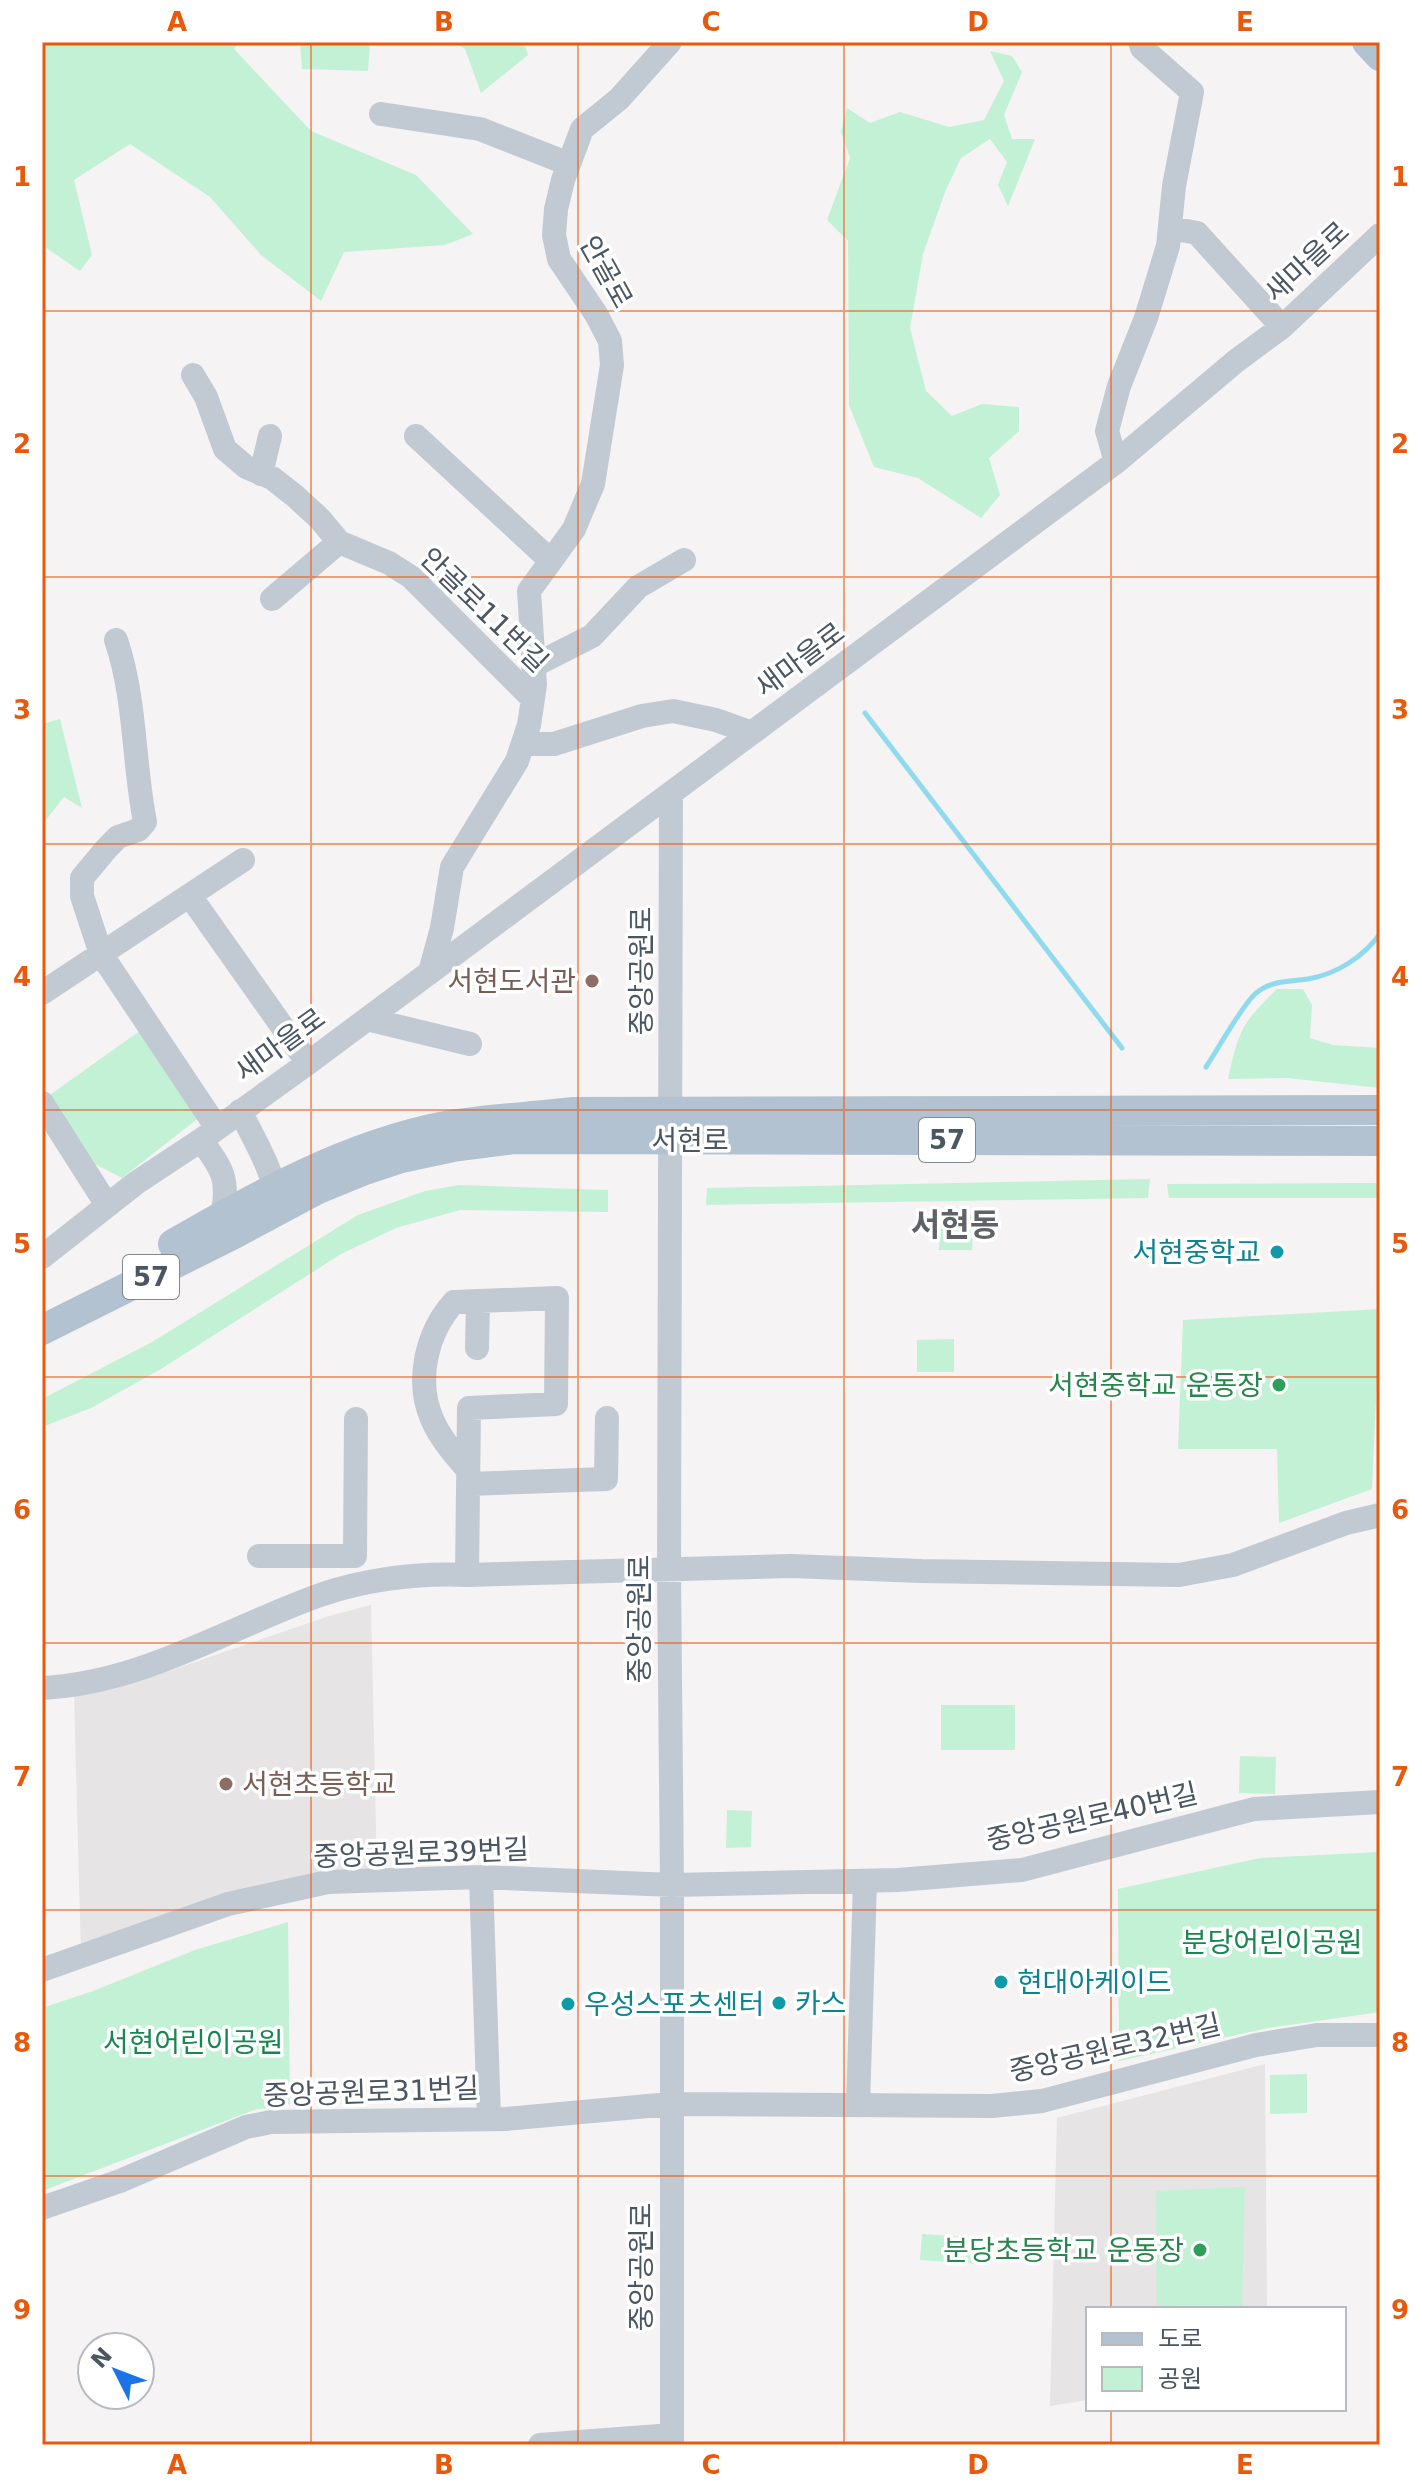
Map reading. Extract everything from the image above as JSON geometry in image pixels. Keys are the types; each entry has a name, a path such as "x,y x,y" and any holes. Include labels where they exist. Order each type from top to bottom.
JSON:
{"main road":[{"path":"1367,42 1380,56"},
{"name":"서현로","path":"42,1307 154,1255 222,1216 318,1189 401,1158 453,1147 670,1126 1380,1110"},
{"name":"서현로","path":"670,1126 1380,1141"},
{"name":"서현로","path":"42,1330 277,1199"}],"street":[{"name":"안골로","path":"430,972 442,928 452,867 517,761 523,744 535,685 529,591 574,529 593,484 612,365 610,341 559,259 554,235 556,209 582,129 619,99 670,42"},
{"path":"1116,462 1107,431 1119,386 1150,304 1171,228 1174,186 1192,92 1142,48 1140,42"},
{"path":"381,114 480,129 569,164"},
{"path":"1171,228 1197,233 1282,327"},
{"name":"새마을로","path":"45,1250 469,945 1116,462 1236,361 1282,327 1380,235"},
{"name":"안골로11번길","path":"193,375 206,397 225,449 246,467 295,496 339,542 389,563 411,577 533,699"},
{"path":"261,474 270,436"},
{"path":"416,436 550,560"},
{"path":"272,599 339,542"},
{"path":"533,666 592,636 638,587 684,560"},
{"path":"116,640 134,719 136,763 145,822 138,830 118,837 82,878 82,896 101,954 209,1134 223,1171 227,1192 222,1216"},
{"path":"523,744 554,744 642,716 673,711 716,720 752,733"},
{"name":"중앙공원로","path":"671,793 669,1571 672,2440"},
{"path":"42,993 243,860"},
{"path":"190,896 308,1063"},
{"path":"367,1019 470,1044"},
{"path":"42,1103 107,1205"},
{"path":"240,1111 265,1160 277,1199"},
{"path":"467,1575 469,1408 556,1404 547,1326 557,1298 454,1302 438,1321 426,1355 425,1377 431,1417 468,1477"},
{"path":"477,1348 478,1301"},
{"path":"468,1477 606,1479 607,1418"},
{"path":"259,1556 355,1556 356,1419"},
{"path":"42,1688 114,1677 145,1668 324,1594 422,1574 791,1566 1179,1575 1233,1565 1346,1523 1380,1515"},
{"name":"중앙공원로40번길","path":"672,1885 865,1882 1022,1870 1254,1809 1380,1802"},
{"path":"481,1877 489,2119"},
{"name":"중앙공원로39번길","path":"42,1970 205,1912 280,1891 328,1882 481,1877 672,1885"},
{"path":"858,2105 865,1882"},
{"name":"중앙공원로32번길","path":"670,2104 992,2106 1042,2101 1256,2045 1317,2035 1380,2035"},
{"name":"중앙공원로31번길","path":"42,2208 135,2175 246,2127 271,2122 489,2119 670,2104"},
{"path":"540,2445 672,2440"}],"shaded area":[{"name":"서현초등학교","path":"371,1605 377,1874 81,1955 74,1695 140,1681 329,1616"},
{"path":"1265,2064 1267,2307 1086,2307 1086,2400 1050,2406 1057,2118"}],"green space":[{"path":"42,42 239,42 234,49 311,131 416,175 473,234 445,245 344,252 321,301 261,255 210,197 130,144 74,180 92,255 80,271 42,245"},
{"path":"300,42 370,42 368,71 302,69"},
{"path":"452,42 524,42 528,55 481,93 465,49"},
{"path":"990,51 1012,56 1022,72 1004,115 1012,139 1035,139 1008,206 998,185 1007,162 990,139 961,158 923,254 910,328 926,391 952,416 982,404 1019,407 1019,431 989,458 1000,495 981,518 918,478 874,467 849,405 848,241 827,220 850,158 841,132 847,108 870,123 900,112 949,127 984,120 1004,81"},
{"path":"60,719 82,808 64,797 42,825 42,724"},
{"path":"1277,989 1303,989 1312,1005 1310,1038 1333,1045 1380,1048 1380,1088 1287,1078 1228,1079 1243,1029"},
{"path":"141,1030 200,1109 196,1120 122,1178 93,1163 47,1097"},
{"path":"1150,1179 1148,1198 706,1205 707,1188"},
{"path":"1380,1183 1380,1198 1169,1198 1167,1184"},
{"path":"459,1185 608,1190 608,1212 460,1210 396,1228 341,1254 161,1369 91,1408 42,1427 42,1399 152,1342 358,1215 425,1191"},
{"path":"941,1214 974,1215 972,1250 939,1250"},
{"name":"서현중학교 운동장","path":"1380,1309 1372,1489 1279,1523 1277,1449 1178,1449 1183,1320"},
{"path":"954,1339 954,1372 917,1372 917,1340"},
{"path":"941,1705 1015,1705 1015,1750 941,1750"},
{"path":"1240,1756 1276,1757 1275,1794 1239,1793"},
{"path":"727,1810 752,1811 751,1847 726,1848"},
{"name":"분당어린이공원","path":"1380,1852 1380,2012 1268,2028 1119,2061 1118,1889 1260,1858"},
{"name":"서현어린이공원","path":"288,1922 290,2104 254,2110 42,2191 42,2008 195,1950"},
{"path":"1307,2074 1307,2113 1270,2114 1270,2075"},
{"name":"분당초등학교 운동장","path":"1245,2187 1242,2307 1157,2307 1156,2191"},
{"path":"922,2234 983,2238 981,2264 920,2260"}],"waterway":[{"path":"865,713 1122,1048"},
{"path":"1206,1067 1249,1000 1261,989 1287,981 1319,977 1339,969 1357,957 1380,934"}],"place":[{"name":"서현도서관","path":"592,981"},
{"name":"서현중학교","path":"1277,1252"},
{"name":"서현중학교 운동장","path":"1279,1385"},
{"name":"서현초등학교","path":"226,1784"},
{"name":"현대아케이드","path":"1001,1982"},
{"name":"카스","path":"779,2003"},
{"name":"우성스포츠센터","path":"568,2004"},
{"name":"분당초등학교 운동장","path":"1200,2250"}],"district":[{"name":"서현동","path":"955,1225"}]}
